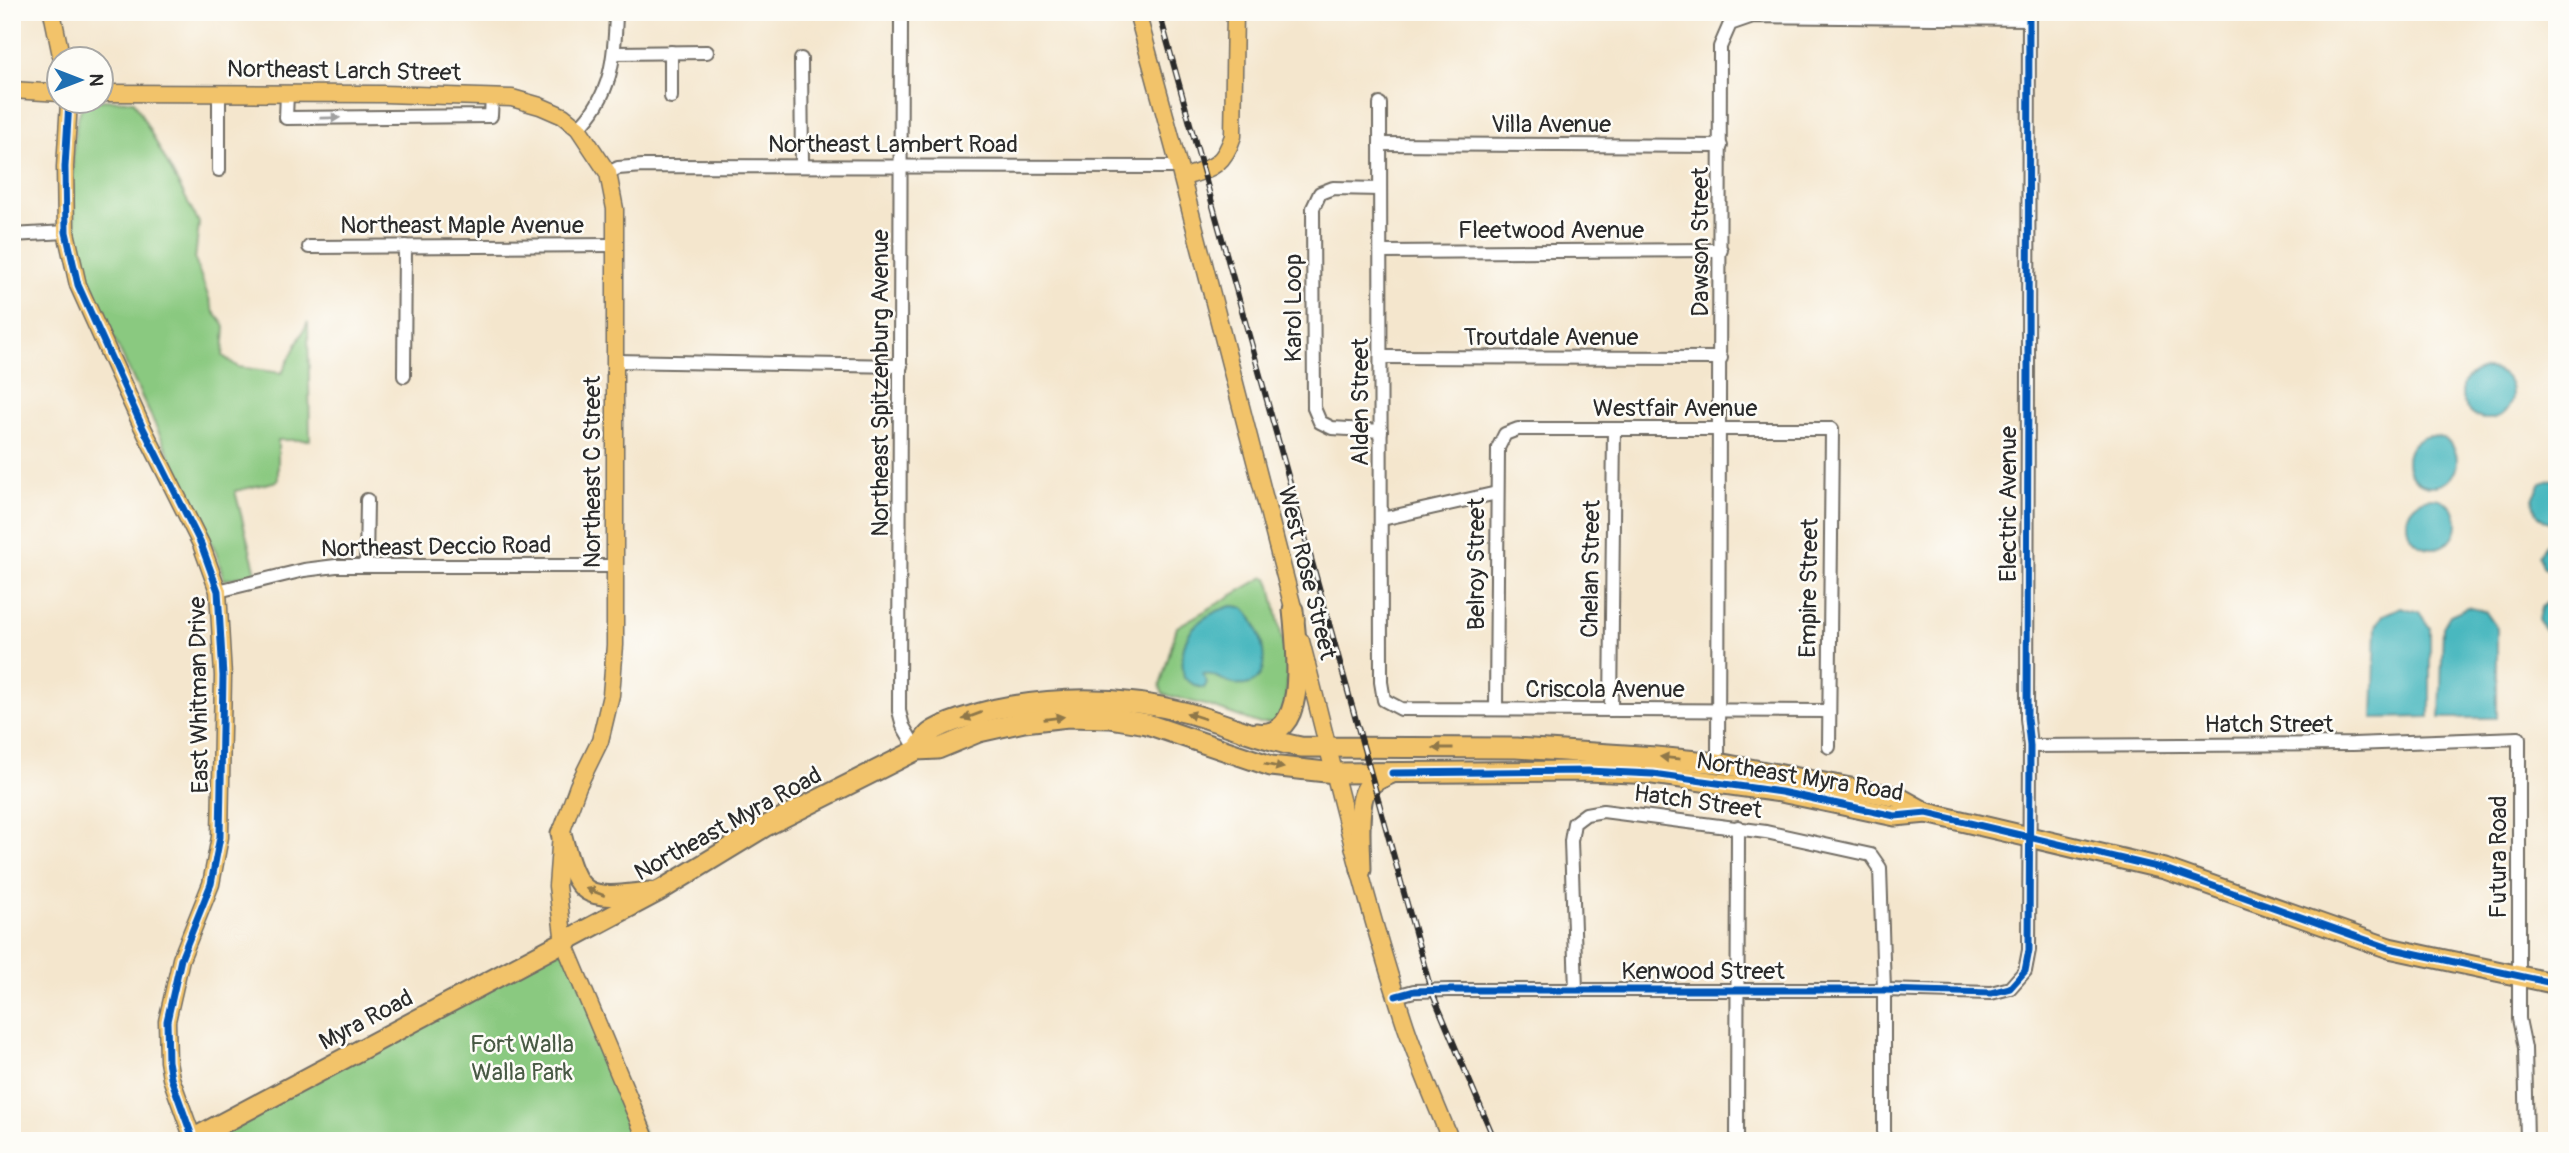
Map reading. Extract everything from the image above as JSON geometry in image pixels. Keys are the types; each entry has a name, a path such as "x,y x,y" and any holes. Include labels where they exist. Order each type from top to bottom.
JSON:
{"highway":[{"path":"1239,731 1269,735 1288,722 1298,668 1293,610"},
{"name":"Northeast Myra Road","path":"917,750 930,733 976,714 1023,704 1069,699 1114,699 1189,713 1239,731 1301,747 1516,748 1718,763 1898,797 1927,813 2165,869 2389,948 2557,984"},
{"name":"Northeast Myra Road","path":"564,943 661,890 766,826 917,750 938,749 979,732 1024,722 1068,717 1110,718 1147,724 1272,766 1335,773 1588,771 1653,774 1781,792 1895,816 1927,813"},
{"path":"1361,870 1360,811 1364,791 1373,781 1392,773"},
{"path":"561,834 570,871 577,883 592,894 610,897 661,890"},
{"name":"Myra Road","path":"191,1140 564,943"}],"main road":[{"path":"52,12 59,46"},
{"name":"West Rose Street","path":"1137,12 1335,773 1396,996 1417,1058 1451,1141"},
{"path":"1181,173 1219,163 1228,153 1233,136 1235,12"},
{"path":"12,90 46,92"},
{"name":"Northeast Larch Street","path":"116,93 492,96 512,98 540,106 563,116 579,128"},
{"name":"East Whitman Drive","path":"68,116 65,167 66,232 78,285 141,424 201,544 218,592 223,677 220,837 211,884 181,959 167,1021 168,1061 191,1140"},
{"name":"Northeast C Street","path":"579,128 608,173 615,209 615,645 611,695 600,741 578,786 561,834 557,886 564,943 647,1141"}],"street":[{"path":"579,128 592,116 608,87 615,52 616,12"},
{"name":"Northeast Spitzenburg Avenue","path":"901,12 900,711 903,726 917,750"},
{"name":"Dawson Street","path":"1718,763 1720,47 1730,24 1753,16 2029,16"},
{"name":"Electric Avenue","path":"2010,988 2025,971 2029,950 2029,16"},
{"path":"615,52 708,52"},
{"path":"671,52 671,97"},
{"path":"801,59 802,165"},
{"path":"219,93 219,170"},
{"path":"286,93 286,118 491,116 492,96"},
{"name":"Alden Street","path":"1380,104 1381,682 1384,699"},
{"name":"Villa Avenue","path":"1380,144 1721,146"},
{"name":"Northeast Lambert Road","path":"608,173 618,168 643,166 900,165 1181,173"},
{"name":"Karol Loop","path":"1380,189 1333,188 1320,193 1313,208 1313,221 1314,408 1320,422 1332,428 1381,431"},
{"path":"12,235 66,232"},
{"name":"Northeast Maple Avenue","path":"309,247 614,245"},
{"path":"404,376 405,246"},
{"name":"Fleetwood Avenue","path":"1381,252 1721,250"},
{"name":"Troutdale Avenue","path":"1381,357 1721,358"},
{"path":"615,361 901,366"},
{"name":"Westfair Avenue","path":"1518,429 1832,429"},
{"name":"Belroy Street","path":"1496,709 1498,448 1505,434 1518,429"},
{"name":"Chelan Street","path":"1611,710 1614,429"},
{"name":"Empire Street","path":"1829,747 1832,429"},
{"path":"1382,519 1497,493"},
{"path":"366,565 367,500"},
{"name":"Northeast Deccio Road","path":"218,592 304,570 366,565 615,566"},
{"name":"Criscola Avenue","path":"1384,699 1401,709 1829,711"},
{"name":"Hatch Street","path":"2030,746 2353,744 2514,738"},
{"name":"Futura Road","path":"2514,738 2519,1019 2525,1048 2527,1141"},
{"name":"Hatch Street","path":"1576,990 1571,841 1574,823 1586,814 1603,811 1738,827 1871,855 1880,868 1884,990"},
{"path":"1737,1141 1738,827"},
{"name":"Kenwood Street","path":"1396,996 1415,991 1884,990 1991,993 2010,988"},
{"path":"1884,990 1884,1141"}],"green space":[{"path":"116,100 134,101 199,223 195,260 214,312 225,326 223,356 238,367 282,373 308,322 310,440 278,440 278,481 235,491 256,573 224,580 216,552 95,299 80,262 73,202 73,157 78,118 116,116"},
{"path":"1264,577 1268,578 1271,585 1288,668 1286,706 1273,723 1257,723 1163,694 1160,686 1177,627"},
{"name":"Fort Walla Walla Park","path":"564,943 647,1141 184,1141"}],"water":[{"path":"2487,369 2505,376 2512,394 2505,412 2487,419 2469,412 2462,394 2469,376"},
{"path":"2432,436 2450,443 2457,461 2450,479 2432,486 2414,479 2407,461 2414,443"},
{"path":"2557,478 2556,523 2539,516 2534,508 2533,498 2541,483"},
{"path":"2432,498 2450,505 2457,523 2450,541 2432,548 2414,541 2407,523 2414,505"},
{"path":"2557,541 2557,571 2550,571 2543,566 2539,555 2546,544"},
{"path":"2548,602 2557,602 2557,631 2545,630 2538,619 2541,607"},
{"path":"1231,606 1246,610 1257,627 1263,652 1261,674 1255,681 1240,685 1203,673 1207,683 1204,688 1196,686 1184,678 1182,664 1186,640 1198,623"},
{"path":"2401,607 2419,612 2430,628 2430,717 2373,718 2376,626 2383,615"},
{"path":"2468,607 2486,612 2497,628 2497,718 2440,718 2443,627 2450,615"}],"railway":[{"path":"1159,12 1431,990 1495,1141"}],"cycle path":[{"path":"1396,996 1414,991 1449,990 1884,990 1991,993 2010,988 2025,971 2029,950 2030,746 2027,718 2029,12"},
{"path":"68,116 65,167 66,232 78,285 141,424 201,544 218,591 223,676 220,837 211,884 181,959 167,1021 171,1078 193,1139"},
{"path":"1392,773 1588,771 1653,774 1781,792 1895,816 1927,813 2165,869 2389,948 2557,984"}]}
